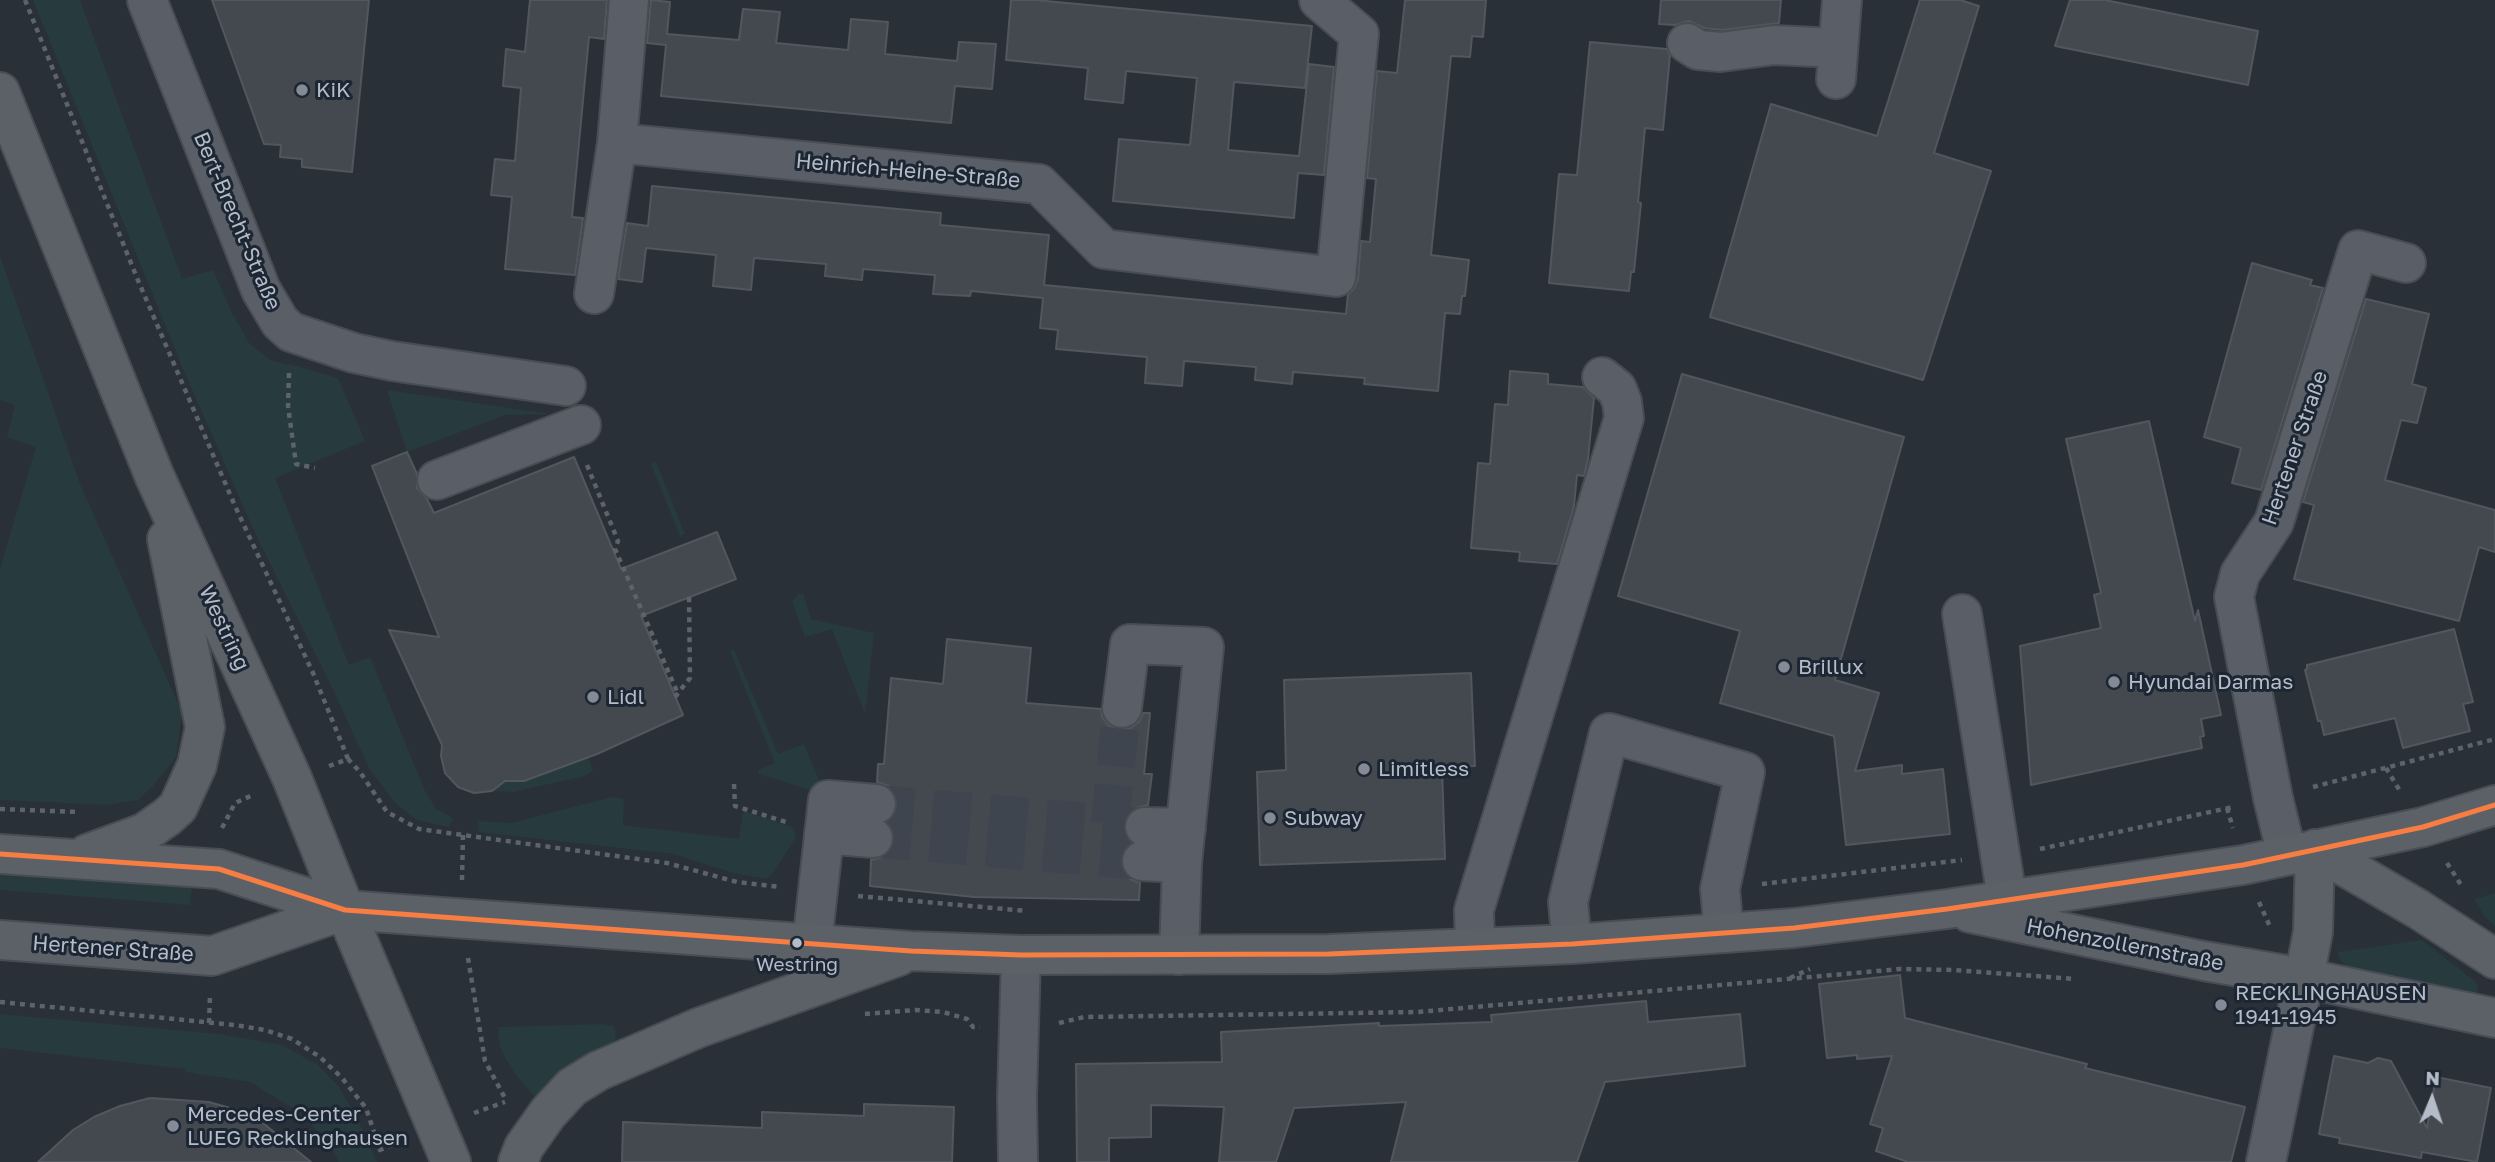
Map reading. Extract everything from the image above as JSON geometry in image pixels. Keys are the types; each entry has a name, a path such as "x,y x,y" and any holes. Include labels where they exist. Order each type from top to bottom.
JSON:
{"main road":[{"name":"Westring","path":"0,92 154,475 292,778 451,1162"},
{"path":"73,858 144,833 167,817 178,807 197,765 205,727 154,475"},
{"name":"Hertener Straße","path":"0,854 219,869 345,910 911,951 1021,955 1329,954 1572,944 1794,928 1947,909 2243,865 2423,828 2495,805"},
{"path":"2301,852 2418,909 2495,959"},
{"path":"2301,852 2313,932 2304,978"},
{"name":"Hohenzollernstraße","path":"1947,909 2495,1018"},
{"name":"Hertener Straße","path":"0,940 212,956 345,910"},
{"path":"518,1162 524,1147 548,1113 572,1087 598,1072 698,1028 911,951"}],"street":[{"name":"Bert-Brecht-Straße","path":"147,0 261,290 280,322 291,332 354,353 566,386"},
{"path":"594,294 617,144 629,0"},
{"name":"Heinrich-Heine-Straße","path":"617,144 1039,184 1104,249 1336,277 1359,34 1319,0"},
{"path":"1687,43 1698,50 1721,52 1774,45 1837,63 1842,0"},
{"name":"Hertener Straße","path":"2301,852 2273,798 2234,597 2240,574 2274,522 2358,250 2406,263"},
{"path":"1475,948 1474,910 1624,418 1617,389 1602,377"},
{"path":"437,480 581,425"},
{"path":"1962,614 2007,898"},
{"path":"1122,708 1130,644 1204,647 1184,846 1179,955"},
{"path":"1572,944 1568,902 1609,733 1745,772 1720,889 1724,933"},
{"path":"812,944 818,891 808,829 828,800 874,821"},
{"path":"1144,844 1184,846"},
{"path":"1018,1162 1021,955"},
{"path":"2266,1162 2304,978"}],"path":[{"path":"26,0 137,278 234,506 313,673 348,759"},
{"path":"289,370 288,406 296,464 315,468"},
{"path":"675,697 690,678 689,597"},
{"path":"1720,889 2000,856 2060,846 2273,798 2495,739"},
{"path":"734,785 735,806 808,829"},
{"path":"2228,808 2243,865 2276,939 2265,949 2259,971"},
{"path":"507,1102 485,1061 461,918 463,835 667,863 737,882 1029,911"},
{"path":"769,886 776,876"},
{"path":"865,1014 915,1010 943,1012 967,1019 973,1027 1061,1023 1084,1017 1418,1012 1900,969 2078,979"},
{"path":"0,1002 234,1025 265,1030 292,1039 320,1057 342,1078 366,1108 380,1150"}],"green space":[{"path":"33,0 80,0 182,279 213,270 249,343 272,361 338,378 365,441 275,478 349,665 370,657 425,791 436,809 453,818 449,827 417,820 395,803 369,768 255,533 183,369"},
{"path":"0,256 80,484 182,712 176,757 138,800 108,805 0,800 0,569 36,447 7,437 15,405 0,400"},
{"path":"387,390 551,414 505,415 407,452"},
{"path":"656,462 685,534 680,536 651,464"},
{"path":"803,593 811,619 874,633 865,714 832,629 805,637 792,602 798,594"},
{"path":"734,650 778,754 804,744 821,785 817,792 759,774 758,770 775,763 730,651"},
{"path":"588,757 593,771 585,776 513,792 492,791 505,781 524,781"},
{"path":"612,797 624,799 623,825 739,839 743,811 792,827 796,837 772,875 766,879 733,873 674,854 478,832 479,821 511,823"},
{"path":"0,874 192,886 190,905 0,890"},
{"path":"2495,893 2495,926 2485,917 2474,899"},
{"path":"2422,940 2476,982 2478,988 2474,1000 2357,976 2340,960 2338,952"},
{"path":"0,1014 220,1034 282,1045 318,1065 339,1087 377,1162 339,1162 304,1115 250,1082 186,1072 185,1069 0,1048"},
{"path":"613,1026 615,1030 616,1038 611,1046 537,1099 517,1076 500,1046 498,1027"}],"building":[{"name":"KiK","path":"212,0 369,0 352,172 302,167 302,159 280,157 281,145 264,144"},
{"path":"530,0 607,0 604,39 589,37 572,217 583,218 575,275 505,269 512,197 491,195 495,159 515,161 521,88 503,86 506,49 525,52"},
{"path":"651,0 670,2 667,34 739,40 743,9 780,12 776,43 848,50 851,19 888,22 885,54 957,61 959,42 996,44 992,89 955,86 951,123 661,96 666,45 647,43"},
{"path":"1011,0 1312,26 1305,88 1234,82 1228,150 1299,156 1309,64 1334,67 1324,175 1298,173 1294,218 1113,201 1119,139 1190,145 1197,78 1126,71 1123,103 1085,99 1088,68 1006,60"},
{"path":"1405,0 1486,0 1483,37 1472,36 1470,57 1451,56 1431,255 1469,260 1460,314 1445,313 1438,391 1364,384 1365,378 1293,372 1292,384 1255,380 1256,367 1184,361 1182,386 1145,383 1147,357 1056,349 1058,330 1040,328 1043,298 971,291 970,296 933,294 935,275 863,269 862,280 825,276 826,264 754,258 751,290 713,286 716,255 646,248 642,282 618,279 627,223 648,226 652,186 941,213 940,225 1049,235 1044,285 1346,314 1348,294 1354,289 1358,279 1361,241 1370,242 1376,179 1367,178 1377,71 1397,73"},
{"path":"1661,0 1781,0 1779,23 1722,30 1704,28 1689,21 1675,25 1659,24"},
{"path":"1920,0 1960,0 1979,6 1934,153 1991,171 1923,380 1710,317 1771,104 1877,136"},
{"path":"2070,0 2105,0 2258,31 2248,85 2055,46"},
{"path":"1590,42 1667,49 1670,55 1663,130 1645,128 1638,202 1641,203 1634,272 1631,272 1629,291 1549,283 1559,174 1577,175"},
{"path":"2252,263 2312,280 2310,285 2323,288 2261,490 2232,483 2241,448 2204,437"},
{"path":"2366,299 2429,314 2412,384 2426,388 2417,423 2401,420 2385,480 2495,510 2495,552 2479,547 2459,621 2294,579 2314,505 2303,502"},
{"path":"1510,371 1548,374 1548,384 1583,387 1594,398 1588,459 1584,476 1577,475 1574,506 1557,564 1519,561 1520,552 1471,548 1478,463 1490,464 1495,404 1508,405"},
{"path":"1682,374 1904,437 1835,680 1879,693 1855,771 1902,765 1902,774 1943,769 1950,834 1846,845 1834,736 1720,703 1740,631 1618,596"},
{"path":"2149,421 2195,621 2198,610 2221,715 2201,719 2204,736 2200,737 2202,748 2031,785 2020,646 2101,628 2094,595 2101,593 2066,439"},
{"path":"407,452 417,474 417,488 434,513 574,457 621,569 717,532 736,579 641,616 683,715 597,754 524,781 505,781 492,791 474,793 458,787 445,773 441,756 442,745 389,630 439,637 372,466"},
{"path":"2454,629 2473,702 2463,704 2470,731 2403,748 2395,718 2324,735 2305,670 2307,665"},
{"path":"947,639 1031,648 1026,703 1101,709 1102,717 1108,725 1120,730 1131,728 1139,722 1143,713 1150,713 1144,774 1152,774 1148,805 1135,808 1126,816 1123,827 1131,843 1123,850 1120,859 1123,872 1140,883 1139,900 974,897 870,886 871,860 883,857 891,851 895,840 893,829 887,822 894,816 898,806 896,795 889,786 877,782 878,764 884,764 891,678 943,684"},
{"name":"Limitless","path":"1471,673 1475,766 1442,767 1445,859 1260,865 1257,772 1286,770 1284,680"},
{"path":"1900,975 1905,1018 2087,1064 2085,1068 2245,1107 2231,1162 1908,1162 1876,1151 1883,1128 1870,1124 1892,1056 1827,1058 1819,984"},
{"path":"1646,1001 1648,1022 1740,1014 1745,1066 1605,1082 1577,1162 1391,1162 1406,1102 1294,1108 1276,1162 1219,1162 1224,1107 1151,1105 1151,1137 1109,1138 1109,1162 1077,1162 1076,1064 1222,1062 1221,1032 1379,1023 1379,1026 1492,1022 1491,1015"},
{"path":"2334,1056 2368,1063 2378,1058 2391,1061 2427,1128 2436,1077 2491,1088 2477,1162 2422,1152 2421,1158 2339,1143 2340,1138 2319,1134"},
{"name":"Mercedes-Center LUEG Recklinghausen","path":"150,1098 209,1102 237,1110 263,1123 311,1162 38,1162 73,1130 94,1117"},
{"path":"864,1104 954,1107 952,1162 622,1162 623,1122 762,1128 762,1112 864,1116"}],"tunnel":[{"path":"1110,823 1122,708"},
{"path":"876,804 1145,827"},
{"path":"873,838 1142,861"}],"transit line":[{"path":"0,854 219,869 345,910 911,951 1021,955 1329,954 1572,944 1794,928 1947,909 2243,865 2423,827 2495,805"}],"place":[{"name":"KiK","path":"302,90"},
{"name":"Brillux","path":"1784,667"},
{"name":"Hyundai Darmas","path":"2114,682"},
{"name":"Lidl","path":"593,697"},
{"name":"Limitless","path":"1364,769"},
{"name":"Subway","path":"1270,818"},
{"name":"Westring","path":"797,943"},
{"name":"RECKLINGHAUSEN 1941-1945","path":"2221,1005"},
{"name":"Mercedes-Center LUEG Recklinghausen","path":"173,1126"}]}
